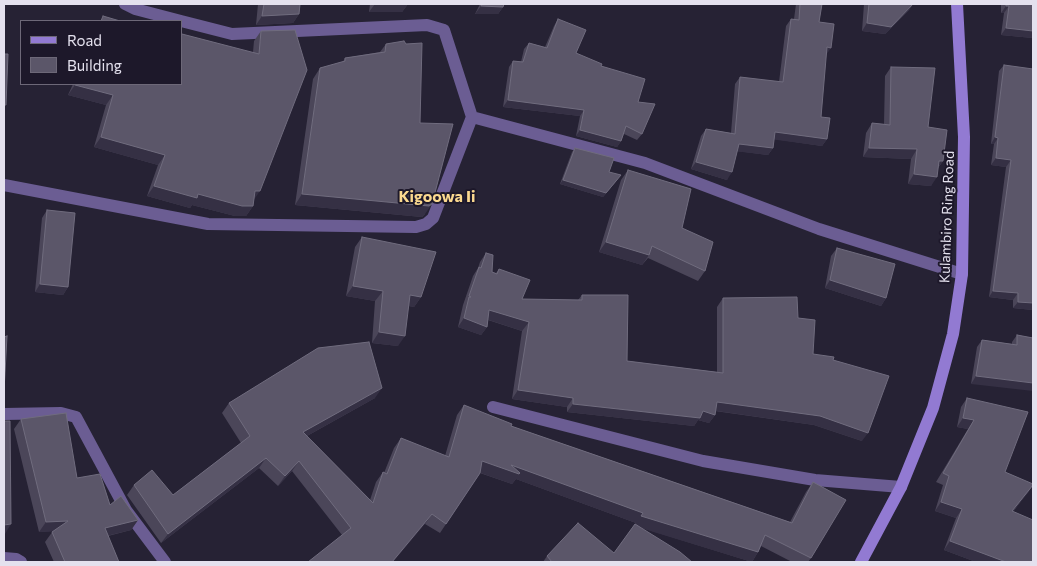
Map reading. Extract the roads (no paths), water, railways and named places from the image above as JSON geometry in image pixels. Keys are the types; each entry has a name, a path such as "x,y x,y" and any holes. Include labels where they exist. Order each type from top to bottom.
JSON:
{"street":[{"path":"124,4 177,20"},
{"name":"Kulambiro Ring Road","path":"861,562 901,487 935,399 953,334 962,274 964,137 957,4"},
{"path":"4,185 208,224 416,227 426,224 433,218 472,117 444,30 427,25 232,34 182,21"},
{"path":"472,117 644,163 819,229 962,274"},
{"path":"493,407 703,461 814,480 901,487"},
{"path":"4,414 61,413 76,416 126,510 165,562"},
{"path":"4,558 16,559 21,562"}],"district":[{"name":"Kigoowa Ii","path":"437,197"}]}
